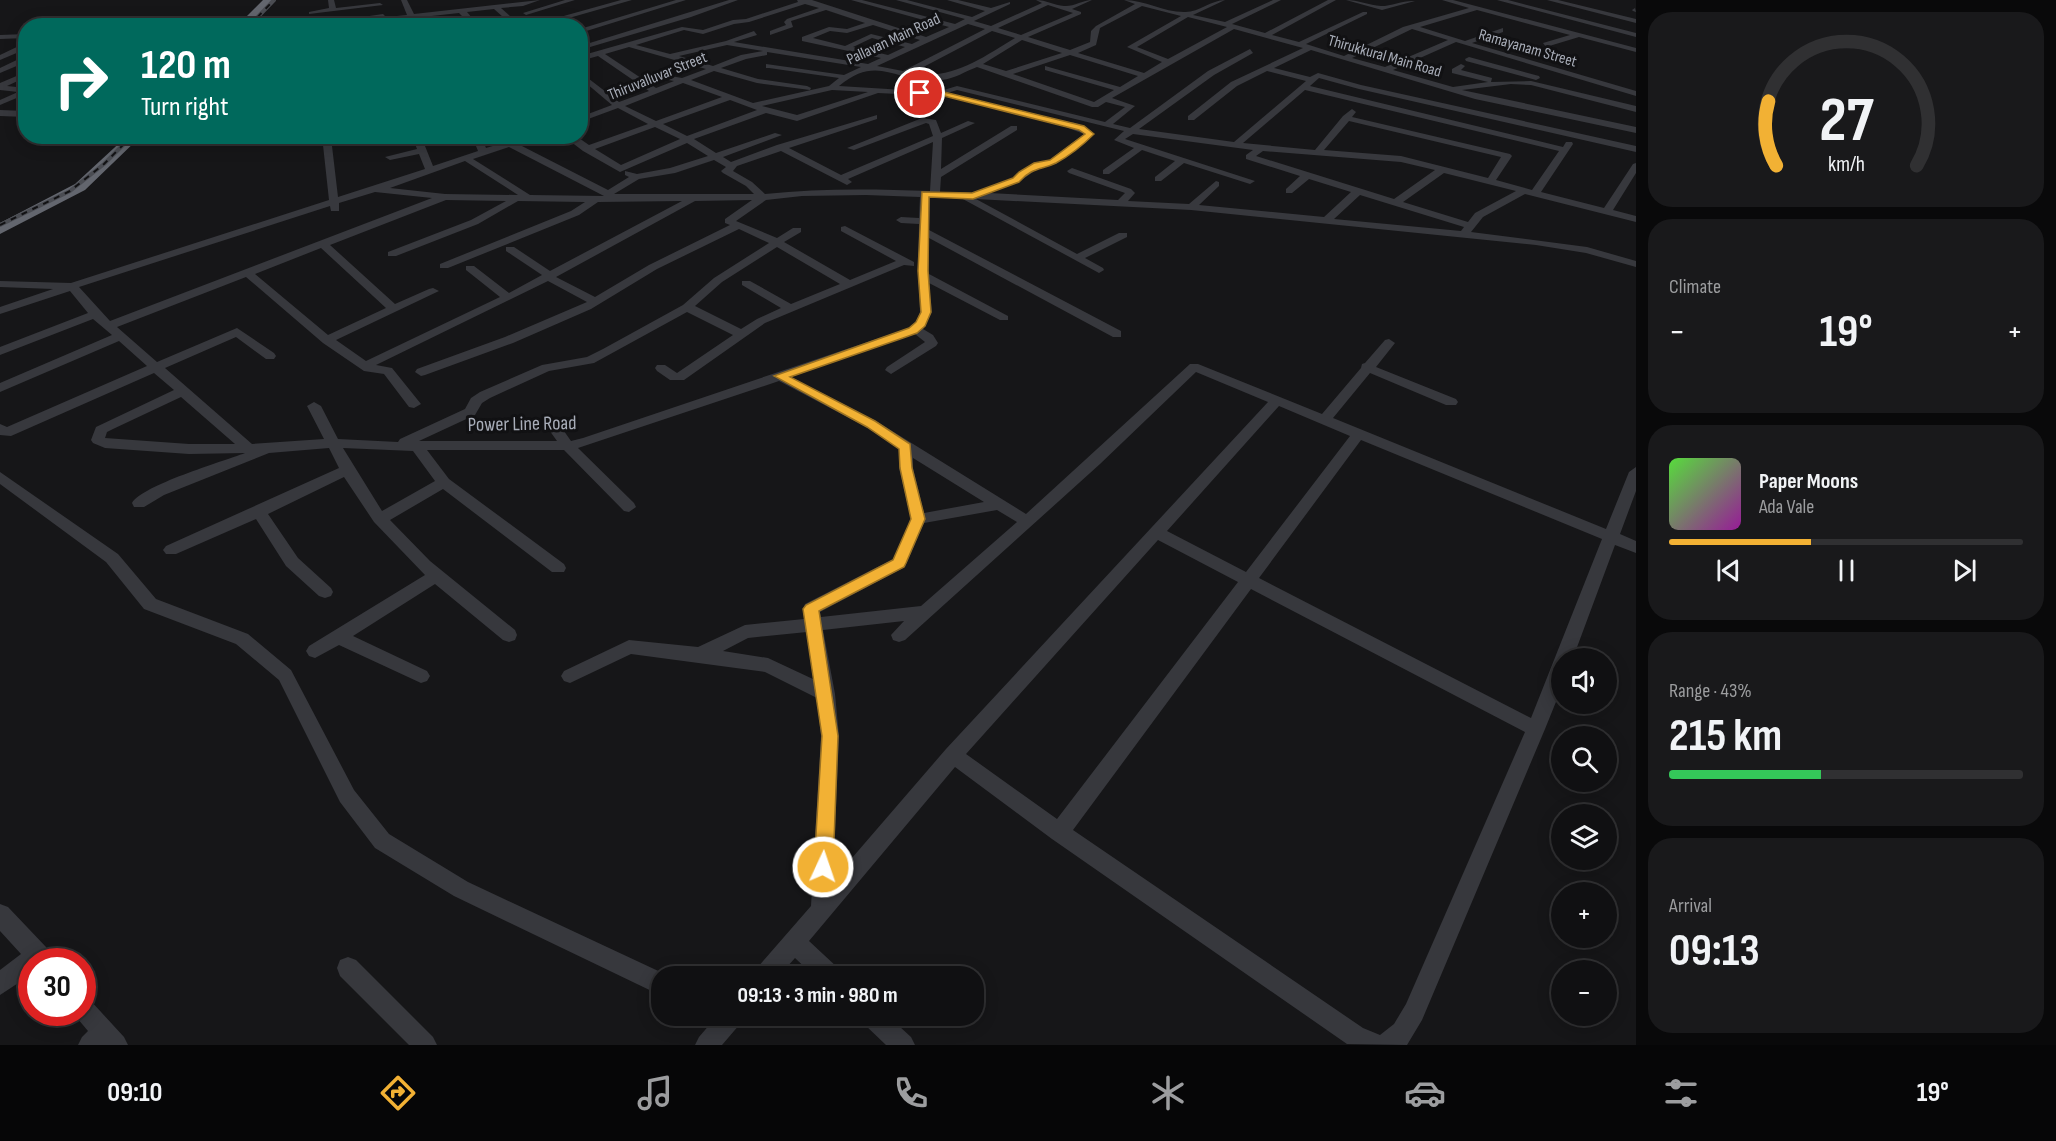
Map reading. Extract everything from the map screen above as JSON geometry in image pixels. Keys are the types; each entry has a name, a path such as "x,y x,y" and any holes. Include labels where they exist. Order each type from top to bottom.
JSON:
{"highway":[{"path":"250,18 269,0"},
{"path":"259,18 276,0"},
{"path":"0,220 69,184 112,144"},
{"path":"0,229 80,187 126,144"}],"street":[{"path":"331,0 333,10"},
{"path":"404,0 416,18"},
{"path":"485,0 507,18"},
{"path":"310,13 380,3 385,18 537,0"},
{"path":"526,13 572,0"},
{"path":"565,18 629,0"},
{"path":"588,29 683,0"},
{"path":"588,47 735,0"},
{"path":"588,57 684,28 703,32 734,22 747,21 804,0 924,39"},
{"path":"773,33 790,26 787,21 853,0 954,26"},
{"path":"900,0 1146,76"},
{"path":"950,0 991,10"},
{"name":"Pallavan Main Road","path":"755,105 828,88 845,77 924,39 1008,3 997,0"},
{"path":"724,43 868,66 924,78 942,78 977,64 1020,38 1079,12 1039,0"},
{"path":"1068,8 1089,0"},
{"name":"Thirukkural Main Road","path":"1127,0 1230,25 1479,97 1636,130"},
{"path":"1168,62 1131,47 1189,14 1222,0"},
{"path":"977,64 1095,105 1230,25 1278,0"},
{"path":"1266,35 1333,0"},
{"path":"1349,0 1382,8 1412,1"},
{"path":"1444,0 1636,50"},
{"path":"1457,3 1465,0"},
{"path":"1500,0 1636,35"},
{"path":"1550,0 1636,21"},
{"path":"1574,6 1588,0"},
{"path":"513,3 532,18"},
{"path":"904,74 992,28 1048,3"},
{"path":"1005,75 1036,62 1069,54 1093,43 1098,27 1142,3"},
{"path":"1345,58 1412,27 1476,9"},
{"path":"1618,17 1636,9"},
{"path":"458,10 469,18"},
{"path":"1299,45 1365,13"},
{"path":"1529,22 1552,13"},
{"path":"819,26 847,32 872,23"},
{"name":"Ramayanam Street","path":"1412,27 1636,94"},
{"path":"829,29 805,39 887,57"},
{"path":"1465,43 1500,30"},
{"path":"667,57 754,33"},
{"path":"1546,45 1578,35"},
{"path":"846,48 871,36 911,46"},
{"path":"2,41 18,38"},
{"path":"1386,70 1455,40"},
{"path":"2,41 18,43"},
{"path":"630,45 772,84 941,94 1082,128 1090,134 1053,162 1037,165 1016,180 968,196"},
{"path":"1191,118 1234,84 1310,48"},
{"path":"0,59 18,49"},
{"name":"Thiruvalluvar Street","path":"588,117 744,57 760,55 772,50"},
{"path":"1250,51 1211,73 1118,140 1250,181"},
{"path":"1516,58 1533,51"},
{"path":"588,52 657,92"},
{"path":"1469,58 1540,79 1540,89"},
{"path":"0,59 18,61"},
{"path":"0,71 18,63"},
{"path":"769,66 845,77"},
{"path":"1461,66 1455,71 1499,83"},
{"path":"1048,68 1121,90"},
{"path":"1264,68 1311,80"},
{"path":"650,74 685,81 765,110 796,118 882,91"},
{"path":"1236,145 1318,75 1359,87 1636,149"},
{"path":"1,86 18,78"},
{"path":"588,80 619,106 715,155 733,167 726,171 749,184 763,197"},
{"path":"1451,89 1521,82 1540,89 1561,90 1636,109"},
{"path":"1,86 18,88"},
{"path":"588,88 596,87"},
{"path":"1303,87 1565,150"},
{"path":"923,106 941,94 957,88 1133,131 1261,148 1383,156 1443,169 1636,219"},
{"path":"1553,101 1561,90"},
{"path":"0,104 18,94"},
{"path":"586,148 730,97"},
{"path":"1106,99 1131,106 1107,124"},
{"path":"10,114 18,110"},
{"path":"620,169 687,139 765,110"},
{"path":"1317,153 1354,110"},
{"path":"0,113 18,114"},
{"path":"730,165 874,117"},
{"path":"1346,118 1508,156 1490,182"},
{"path":"851,148 925,120 933,122 938,136 937,175 930,194 924,226 926,312 921,324 915,328 929,338 932,344 891,370"},
{"path":"840,179 971,123"},
{"path":"937,175 1014,128"},
{"path":"611,197 636,177 672,171 778,135"},
{"path":"1535,193 1576,136"},
{"path":"328,144 335,206"},
{"path":"419,144 430,171"},
{"path":"480,144 483,152"},
{"path":"0,310 72,285 335,206 374,189 467,159 501,144"},
{"path":"517,144 611,197"},
{"path":"580,144 636,177"},
{"path":"780,147 866,192"},
{"path":"1106,172 1140,148"},
{"path":"1261,148 1249,157 1395,203 1467,230"},
{"path":"390,157 422,151"},
{"path":"467,159 508,183 528,198"},
{"path":"1158,179 1182,160"},
{"path":"1607,212 1636,166"},
{"path":"1395,203 1443,169"},
{"path":"1072,171 1128,191 1130,193 1120,204"},
{"path":"1289,191 1307,175"},
{"path":"1191,207 1216,184"},
{"path":"374,189 445,197 596,199 611,197 694,199 866,192 1191,207 1467,230 1587,250 1636,264"},
{"path":"1327,220 1358,191"},
{"path":"1467,230 1479,215 1523,191"},
{"path":"968,196 1099,270"},
{"path":"109,326 445,197"},
{"path":"763,197 729,221 776,242 847,283"},
{"path":"392,254 462,225 516,198"},
{"path":"444,266 575,213 596,199"},
{"path":"365,366 508,298 694,199"},
{"path":"901,220 924,226 1117,334"},
{"path":"421,372 509,340 596,302 653,267 737,226"},
{"path":"846,229 1004,318"},
{"path":"394,447 470,412 481,397 546,368 598,356 687,307 718,280 797,230"},
{"path":"1077,258 1123,235"},
{"path":"323,244 393,309"},
{"path":"510,249 549,277 596,302"},
{"path":"661,368 674,377 680,377 761,321 904,261"},
{"path":"470,268 508,298"},
{"path":"247,273 327,340 365,366 388,371 414,404"},
{"path":"746,283 789,308"},
{"path":"1,285 72,285"},
{"path":"72,285 95,314 248,448"},
{"path":"327,340 433,291"},
{"path":"687,307 743,334"},
{"path":"0,351 95,314"},
{"name":"Power Line Road","path":"183,391 101,430 98,440 105,443 189,449 270,448 334,443 394,447 416,445 568,446 780,376 915,328"},
{"path":"0,428 6,434 237,332 270,356"},
{"path":"0,388 121,336"},
{"path":"1324,420 1366,367 1389,343"},
{"path":"899,635 1194,367 1636,547"},
{"path":"1366,367 1451,402"},
{"path":"780,376 871,424 1027,521"},
{"path":"774,966 953,755 1277,400"},
{"path":"314,406 347,470 380,519 436,576 509,635"},
{"path":"554,427 568,446 629,507"},
{"path":"1059,832 1359,434"},
{"path":"416,445 444,482 558,568"},
{"path":"821,910 830,736 826,694 811,609 899,563 918,519 906,468 906,447"},
{"path":"138,503 159,491 270,448"},
{"path":"171,550 259,512 347,470"},
{"path":"1568,648 1636,472"},
{"path":"0,477 112,558 150,604 242,639 285,675 346,796 382,841 461,889 651,980"},
{"path":"380,519 444,482"},
{"path":"918,519 999,504"},
{"path":"259,512 292,562 325,592"},
{"path":"1156,532 1536,729"},
{"path":"315,651 436,576"},
{"path":"700,654 746,632 925,612"},
{"path":"338,637 420,676"},
{"path":"570,676 629,647 700,654 768,665 826,694"},
{"path":"1384,1045 1388,1045 1400,1036 1414,1012 1551,692"},
{"path":"953,755 1059,832 1355,1036 1376,1045"},
{"path":"0,915 31,948"},
{"path":"794,942 819,966"},
{"path":"348,968 425,1045"},
{"path":"0,984 18,973"},
{"path":"93,1026 103,1041"},
{"path":"707,1045 721,1026"},
{"path":"883,1026 903,1045"}],"railway":[{"path":"257,18 274,0"},
{"path":"0,225 70,191 104,164 124,144"}],"route":[{"path":"823,867 830,736 826,694 811,609 899,563 918,519 906,468 906,447 871,424 780,376 913,331 921,324 926,312 923,271 925,194 973,196 1016,180 1037,165 1053,162 1090,134 1082,128 944,94 920,93"}]}
